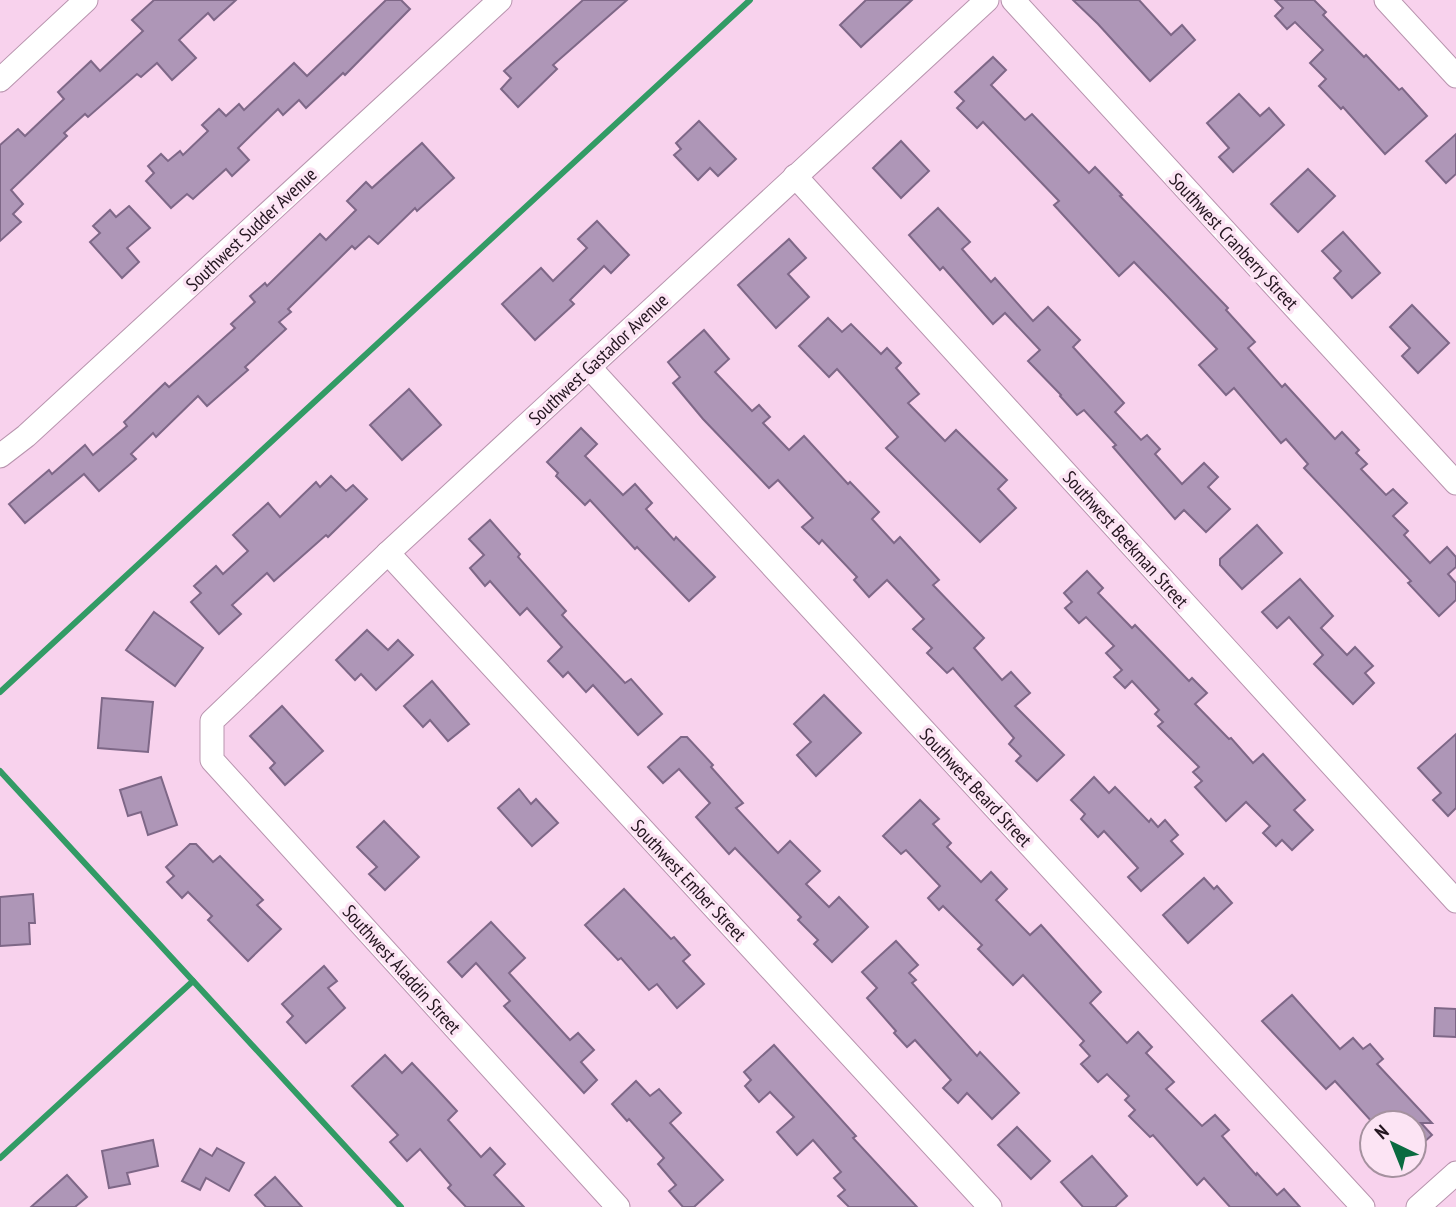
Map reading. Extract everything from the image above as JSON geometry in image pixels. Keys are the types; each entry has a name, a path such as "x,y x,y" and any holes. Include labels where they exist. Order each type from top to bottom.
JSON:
{"street":[{"path":"0,80 86,0"},
{"name":"Southwest Sudder Avenue","path":"0,456 26,436 500,0"},
{"name":"Southwest Gastador Avenue","path":"212,721 388,553 987,0"},
{"name":"Southwest Cranberry Street","path":"1013,0 1456,483"},
{"path":"1386,0 1456,76"},
{"name":"Southwest Beekman Street","path":"795,176 1456,901"},
{"name":"Southwest Beard Street","path":"590,368 1363,1207"},
{"name":"Southwest Ember Street","path":"388,553 990,1207"},
{"name":"Southwest Aladdin Street","path":"212,721 212,760 618,1207"},
{"path":"1418,1207 1456,1172"}],"building":[{"path":"154,0 236,0 214,20 208,13 179,40 196,58 172,80 157,63 141,77 137,74 88,117 85,114 64,133 67,136 11,190 23,204 13,214 21,222 0,241 0,145 18,129 25,136 64,99 58,92 91,61 100,71 143,31 132,20"},
{"path":"386,0 401,0 410,9 345,75 343,73 306,108 299,100 283,115 278,109 238,148 249,160 232,176 226,169 193,199 187,194 171,208 146,181 154,173 148,166 161,154 168,161 180,151 183,155 208,131 202,125 219,109 226,116 239,104 244,110 294,63 307,76"},
{"path":"583,0 627,0 553,65 557,69 518,107 501,89 511,78 504,71"},
{"path":"866,0 912,0 861,47 840,25"},
{"path":"1073,0 1139,0 1171,35 1182,25 1195,40 1150,81"},
{"path":"1275,0 1314,0 1326,12 1323,15 1399,90 1402,88 1427,116 1385,154 1343,107 1341,109 1319,86 1326,79 1310,63 1323,50 1295,22 1287,29 1275,16 1283,8"},
{"path":"993,57 1006,70 991,85 1025,120 1032,114 1089,173 1095,167 1228,308 1226,310 1255,342 1248,348 1282,387 1285,384 1335,439 1342,432 1359,450 1356,453 1367,464 1361,469 1386,495 1393,489 1407,503 1393,516 1408,531 1404,535 1430,563 1447,547 1456,557 1456,567 1448,574 1456,583 1456,600 1439,616 1408,583 1411,581 1304,468 1308,464 1286,439 1281,443 1234,388 1226,395 1199,365 1217,349 1167,296 1134,262 1119,276 1054,205 1059,201 983,122 977,128 957,108 964,101 955,92"},
{"path":"1239,94 1260,116 1269,108 1284,125 1233,172 1219,157 1229,148 1207,123"},
{"path":"699,121 736,159 718,176 710,168 698,180 674,155 681,149 676,143"},
{"path":"1456,134 1456,174 1446,183 1426,161"},
{"path":"901,141 929,171 901,198 873,168"},
{"path":"422,143 454,178 417,211 415,208 378,244 369,236 355,249 352,246 288,309 291,312 279,322 286,329 245,367 248,370 207,406 198,396 156,437 153,433 131,454 136,459 99,491 84,474 25,523 9,504 49,470 52,474 85,445 93,455 127,426 124,422 165,383 169,387 235,328 231,324 255,302 250,296 265,283 267,286 320,234 326,240 356,210 347,201 366,182 372,188"},
{"path":"1308,169 1335,196 1298,232 1271,204"},
{"path":"129,206 150,228 127,248 139,262 122,278 90,242 100,233 93,226 110,210 116,217"},
{"path":"938,208 970,242 962,249 991,282 995,278 1033,321 1048,307 1080,340 1073,347 1124,403 1115,412 1141,440 1147,435 1160,449 1155,454 1182,484 1204,463 1218,477 1208,487 1230,509 1206,532 1184,510 1175,519 1113,447 1116,445 1084,410 1077,415 1028,361 1040,350 1005,313 993,324 943,267 940,270 909,235"},
{"path":"597,221 629,255 611,273 604,266 570,300 574,304 535,340 502,304 541,268 553,281 587,248 578,239"},
{"path":"1343,232 1380,273 1352,298 1334,278 1341,271 1322,251"},
{"path":"789,239 806,258 788,274 809,297 776,328 738,285"},
{"path":"1412,305 1449,343 1418,373 1402,356 1410,348 1390,327"},
{"path":"828,318 842,332 851,324 881,354 887,348 901,363 896,368 919,394 908,403 945,441 956,430 1007,480 998,489 1016,508 980,542 886,448 898,437 837,369 829,377 799,346"},
{"path":"704,330 729,359 715,372 752,411 759,405 770,417 763,423 789,450 804,436 848,484 850,482 879,512 872,519 894,543 900,537 939,580 933,585 984,638 974,648 1002,680 1011,672 1030,693 1015,706 1064,755 1037,781 1016,761 1021,756 1009,744 1014,738 953,668 947,673 927,653 932,648 913,629 924,619 887,580 869,597 854,580 857,577 822,540 819,544 802,527 813,518 778,480 769,488 703,419 673,383 680,377 668,362"},
{"path":"409,389 441,425 402,460 370,425"},
{"path":"581,428 597,444 585,456 623,495 635,484 652,503 646,509 674,540 676,537 715,577 689,601 637,547 635,549 590,500 585,505 556,476 558,473 547,462"},
{"path":"331,476 346,491 353,485 367,499 328,537 326,535 274,581 267,573 232,605 241,614 219,634 191,602 201,593 194,586 216,566 223,574 248,551 233,535 268,503 280,517 316,482 320,487"},
{"path":"490,520 520,554 518,557 566,611 562,615 625,683 631,679 662,714 638,735 593,685 586,692 568,672 563,677 548,661 562,647 527,608 520,615 490,581 485,586 470,568 484,555 469,539"},
{"path":"1257,525 1282,553 1242,589 1220,565 1220,559"},
{"path":"1087,571 1103,588 1098,593 1132,628 1135,625 1189,681 1192,678 1207,693 1195,704 1253,763 1263,754 1305,800 1294,810 1313,830 1292,850 1282,840 1276,846 1263,833 1270,826 1246,802 1226,821 1195,787 1202,781 1193,772 1199,767 1158,726 1163,722 1155,714 1159,710 1132,681 1125,688 1114,677 1122,670 1106,653 1114,646 1086,617 1079,623 1065,608 1072,602 1064,593"},
{"path":"1300,579 1333,616 1321,628 1347,655 1355,647 1373,666 1365,673 1374,683 1353,704 1314,664 1323,655 1289,617 1277,628 1262,612"},
{"path":"154,612 203,648 175,686 126,650"},
{"path":"367,630 388,650 398,640 413,655 376,690 361,674 355,680 336,660"},
{"path":"432,681 469,724 448,741 430,720 423,727 404,706"},
{"path":"824,695 861,733 816,776 797,755 811,742 794,724"},
{"path":"102,698 153,702 148,752 98,748"},
{"path":"282,706 323,751 285,785 270,768 275,763 250,736"},
{"path":"1456,734 1456,808 1448,816 1433,800 1441,793 1418,768"},
{"path":"681,737 687,737 713,765 711,767 743,803 736,808 778,853 790,841 820,871 806,884 829,907 839,897 868,927 832,962 814,944 818,940 798,920 801,917 735,848 729,854 696,817 710,803 679,769 663,783 648,767"},
{"path":"161,777 177,825 148,835 141,812 128,816 120,790"},
{"path":"1094,777 1109,793 1115,787 1149,822 1151,819 1158,827 1165,820 1178,835 1171,841 1183,854 1141,891 1128,877 1138,868 1104,831 1098,837 1081,819 1085,814 1071,800"},
{"path":"519,789 531,804 536,799 558,823 532,846 498,808"},
{"path":"920,800 939,819 933,824 951,843 947,847 981,882 991,872 1007,889 996,900 1030,935 1041,925 1101,992 1090,1003 1127,1043 1138,1032 1152,1047 1146,1053 1174,1082 1166,1089 1202,1126 1215,1115 1229,1130 1222,1136 1256,1175 1257,1173 1277,1195 1284,1189 1300,1207 1230,1207 1204,1178 1197,1185 1153,1135 1150,1137 1129,1116 1135,1110 1125,1100 1129,1096 1107,1074 1098,1082 1081,1064 1090,1056 1080,1045 1084,1041 1023,975 1013,985 978,949 982,945 943,906 939,910 928,898 940,886 906,850 901,854 883,836"},
{"path":"384,821 419,857 385,890 369,874 377,867 357,847"},
{"path":"190,844 196,844 213,862 220,856 263,900 257,905 281,929 248,961 208,920 212,916 188,892 182,898 167,882 174,876 166,867"},
{"path":"1204,878 1214,889 1217,886 1232,903 1188,943 1163,915"},
{"path":"624,889 671,939 674,937 690,955 683,961 704,984 677,1008 657,984 649,990 621,958 618,960 585,925"},
{"path":"33,894 35,923 29,923 30,944 0,946 0,897"},
{"path":"491,922 525,958 509,973 570,1040 578,1033 594,1050 581,1062 597,1080 584,1093 504,1006 510,1001 476,963 462,977 448,962"},
{"path":"896,941 918,965 909,973 916,980 912,983 977,1056 980,1052 1019,1093 992,1119 967,1093 958,1103 943,1088 951,1080 915,1040 907,1047 867,998 877,988 862,972"},
{"path":"324,966 337,981 328,988 345,1008 306,1043 287,1022 293,1016 282,1004"},
{"path":"1292,995 1340,1049 1353,1038 1363,1049 1370,1044 1383,1059 1377,1064 1419,1109 1360,1109 1335,1081 1326,1089 1262,1021"},
{"path":"1435,1008 1456,1009 1456,1037 1434,1036"},
{"path":"774,1045 856,1136 853,1138 917,1207 849,1207 838,1196 845,1190 834,1178 841,1172 813,1140 797,1155 777,1132 794,1117 770,1092 759,1102 745,1086 751,1080 744,1072"},
{"path":"385,1055 402,1073 412,1063 457,1111 448,1120 481,1157 490,1148 505,1164 494,1175 524,1207 466,1207 448,1188 451,1185 420,1149 407,1161 390,1142 398,1135 352,1086"},
{"path":"636,1081 650,1096 659,1089 681,1113 670,1123 723,1180 694,1207 683,1207 669,1191 676,1185 658,1164 664,1158 612,1104"},
{"path":"1017,1127 1050,1161 1031,1179 998,1145"},
{"path":"153,1140 158,1166 127,1173 130,1184 109,1188 102,1151"},
{"path":"217,1148 244,1163 229,1191 206,1178 200,1190 182,1181 200,1149 212,1156"},
{"path":"1092,1156 1127,1196 1115,1207 1083,1207 1061,1182"},
{"path":"67,1175 87,1197 75,1207 31,1207"},
{"path":"275,1177 302,1207 266,1207 255,1195"}],"waterway":[{"path":"0,692 750,0"},
{"path":"0,771 401,1207"},
{"path":"0,1158 193,981"}]}
